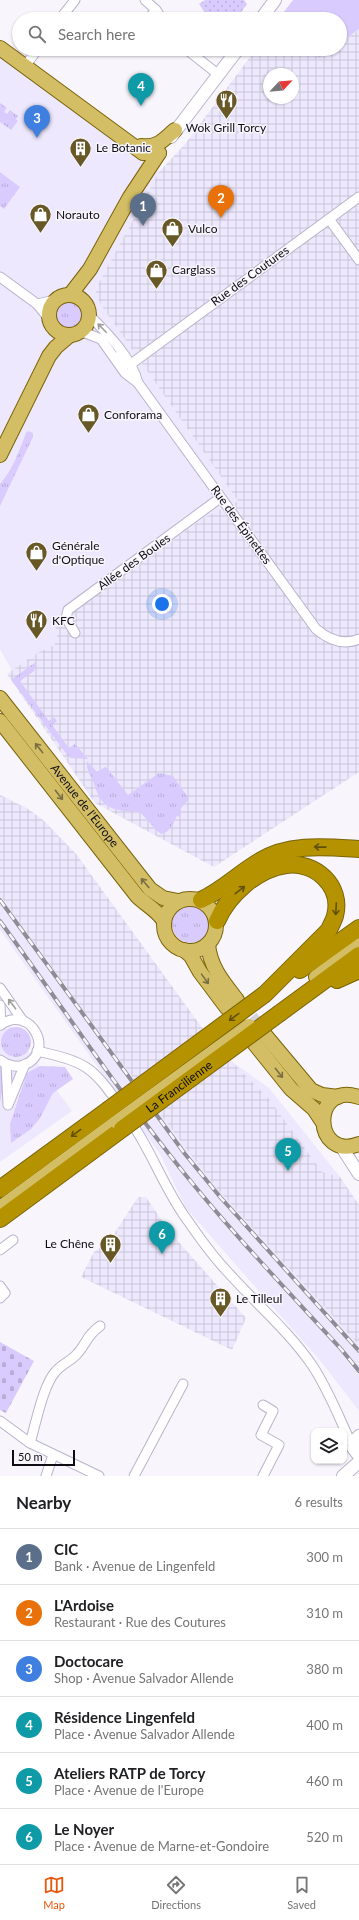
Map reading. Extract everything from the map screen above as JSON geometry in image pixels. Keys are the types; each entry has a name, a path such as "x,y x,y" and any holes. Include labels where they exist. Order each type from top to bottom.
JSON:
{"highway":[{"path":"201,900 221,890 259,862 280,852 306,847 359,849"},
{"path":"216,920 226,903 234,894 258,877 280,867 288,865 308,867 324,877 331,885 337,907 329,930 265,994"},
{"name":"La Francilienne","path":"0,1219 265,994 359,928"},
{"name":"La Francilienne","path":"0,1189 115,1120 277,1010 320,984 359,955"},
{"path":"320,984 334,982 359,970"}],"main road":[{"path":"0,48 143,153 147,159 147,170"},
{"path":"131,144 151,147 161,142 175,130"},
{"path":"131,144 147,170"},
{"path":"143,153 159,153"},
{"path":"70,295 80,284 90,269 130,197 159,153"},
{"path":"0,455 49,356 56,347 86,325 89,315 83,302 90,269"},
{"path":"49,356 50,308 55,300 65,295 70,295 83,302"},
{"path":"50,323 59,334 74,334"},
{"name":"Avenue de l'Europe","path":"0,698 150,889 163,898 178,901 187,898 201,900"},
{"name":"Avenue de l'Europe","path":"0,721 137,896 146,905 158,912 164,921 166,936 177,947 184,950 191,956 200,972 232,1004 209,956 208,944"},
{"path":"184,950 197,950 208,944 214,936 216,920 211,909 201,900"},
{"path":"164,921 169,909 178,901"},
{"path":"277,1010 359,945"},
{"path":"359,1098 352,1095 338,1097 322,1095 311,1090 260,1039 291,1089 314,1109 322,1121 326,1134 335,1143 341,1146 348,1147 359,1144"},
{"path":"322,1121 327,1106 338,1097"},
{"path":"0,1208 115,1120"}],"street":[{"path":"66,12 75,0"},
{"path":"145,0 156,10"},
{"path":"266,12 274,0"},
{"path":"25,66 33,56"},
{"path":"195,56 219,75"},
{"path":"159,153 175,130 233,56"},
{"name":"Rue des Coutures","path":"131,364 359,197"},
{"path":"329,219 359,260"},
{"path":"0,278 37,304 50,323"},
{"path":"37,304 55,300"},
{"name":"Rue des Épinettes","path":"89,315 106,332 131,364 135,370 138,383"},
{"path":"74,334 88,334 101,339 110,346 125,364 131,364"},
{"name":"Rue des Épinettes","path":"101,339 125,373 138,383 316,629 324,636 335,641 350,642 359,639"},
{"name":"Allée des Boules","path":"75,633 66,618 68,610 220,498"},
{"path":"0,988 23,1021"},
{"path":"0,1005 0,1025 15,1019 23,1021 30,1024 38,1037 37,1051 34,1057 25,1064 19,1066 3,1062 8,1105 25,1064"},
{"path":"37,1051 75,1061 86,1066 98,1076 143,1139 168,1191 179,1209 224,1267 304,1354 324,1383 350,1441 357,1448 346,1473"},
{"path":"341,1146 359,1174"},
{"path":"0,1250 13,1240"},
{"path":"0,1286 5,1294 0,1298"},
{"path":"30,1443 49,1380 57,1370 71,1361 90,1334 100,1326"},
{"path":"134,1476 183,1384"},
{"path":"263,1405 273,1411 261,1435 279,1445 263,1476"},
{"path":"0,1421 30,1443 99,1476"},
{"path":"46,1476 53,1455"}],"shaded area":[{"path":"359,29 359,772 214,867 95,803 7,674 37,653 54,645 57,638 55,625 205,517 238,501 101,305 95,290 159,172 185,144 251,56 318,56 319,58 322,56 347,56 347,38"},
{"path":"0,54 159,172 95,290 101,305 238,501 205,517 55,625 57,638 54,645 37,653 12,671 0,649"},
{"path":"0,795 28,809 43,820 76,854 200,1025 230,1060 269,1088 340,1177 359,1205 359,1411 323,1364 186,1208 160,1154 0,930"},
{"path":"0,795 28,809 43,820 76,854 200,1025 230,1060 269,1099 322,1172 340,1177 359,1205 359,1345 218,1190 74,998 0,895"},
{"path":"0,1012 72,1111 0,1162"},
{"path":"138,1197 146,1197 169,1231 246,1318 232,1350 81,1277 94,1252 114,1234"}],"green space":[{"path":"205,0 244,0 247,4 241,12 204,12 199,4"},
{"path":"293,0 359,0 359,29 347,38 347,12 284,12"},
{"path":"0,103 7,108 4,112 7,114 10,110 18,116 16,119 18,121 11,130 0,122"},
{"path":"0,172 20,187 4,209 0,206"},
{"path":"69,301 80,305 84,316 80,327 69,331 58,327 54,316 58,305"},
{"path":"28,431 33,433 33,437 0,506 0,484 12,466"},
{"path":"36,662 34,671 20,681 49,721 54,717 57,721 52,725 69,748 75,744 88,759 71,758 68,756 12,681 12,679"},
{"path":"87,761 97,772 105,767 107,768 128,795 159,773 173,776 189,799 181,808 180,817 177,816 166,832 162,834 158,832 139,812 115,809 104,803 96,791 88,771"},
{"path":"191,905 204,911 210,924 204,937 191,943 178,937 172,924 178,911"},
{"path":"16,1027 27,1031 31,1042 27,1053 16,1057 5,1053 1,1042 5,1031"},
{"path":"0,1066 2,1068 3,1088 0,1102"},
{"path":"40,1066 65,1067 73,1079 53,1093 40,1118 31,1129 11,1143 10,1124 27,1073"},
{"path":"0,1342 34,1361 6,1413 0,1410"}],"tunnel":[{"path":"238,1001 265,1035"}],"railway":[{"path":"0,900 185,1154 221,1198 359,1351"},
{"path":"0,921 113,1080 184,1173 241,1240 341,1349 359,1371"}],"place":[{"name":"Résidence Lingenfeld","path":"141,106"},
{"name":"Wok Grill Torcy","path":"226,120"},
{"name":"Doctocare","path":"37,138"},
{"name":"Le Botanic","path":"81,168"},
{"name":"L'Ardoise","path":"221,218"},
{"name":"CIC","path":"143,226"},
{"name":"Norauto","path":"40,234"},
{"name":"Vulco","path":"173,248"},
{"name":"Carglass","path":"157,290"},
{"name":"Conforama","path":"89,434"},
{"name":"Générale d'Optique","path":"36,572"},
{"name":"KFC","path":"36,640"},
{"name":"Ateliers RATP de Torcy","path":"288,1171"},
{"name":"Le Noyer","path":"162,1254"},
{"name":"Le Chêne","path":"110,1264"},
{"name":"Le Tilleul","path":"221,1318"}]}
